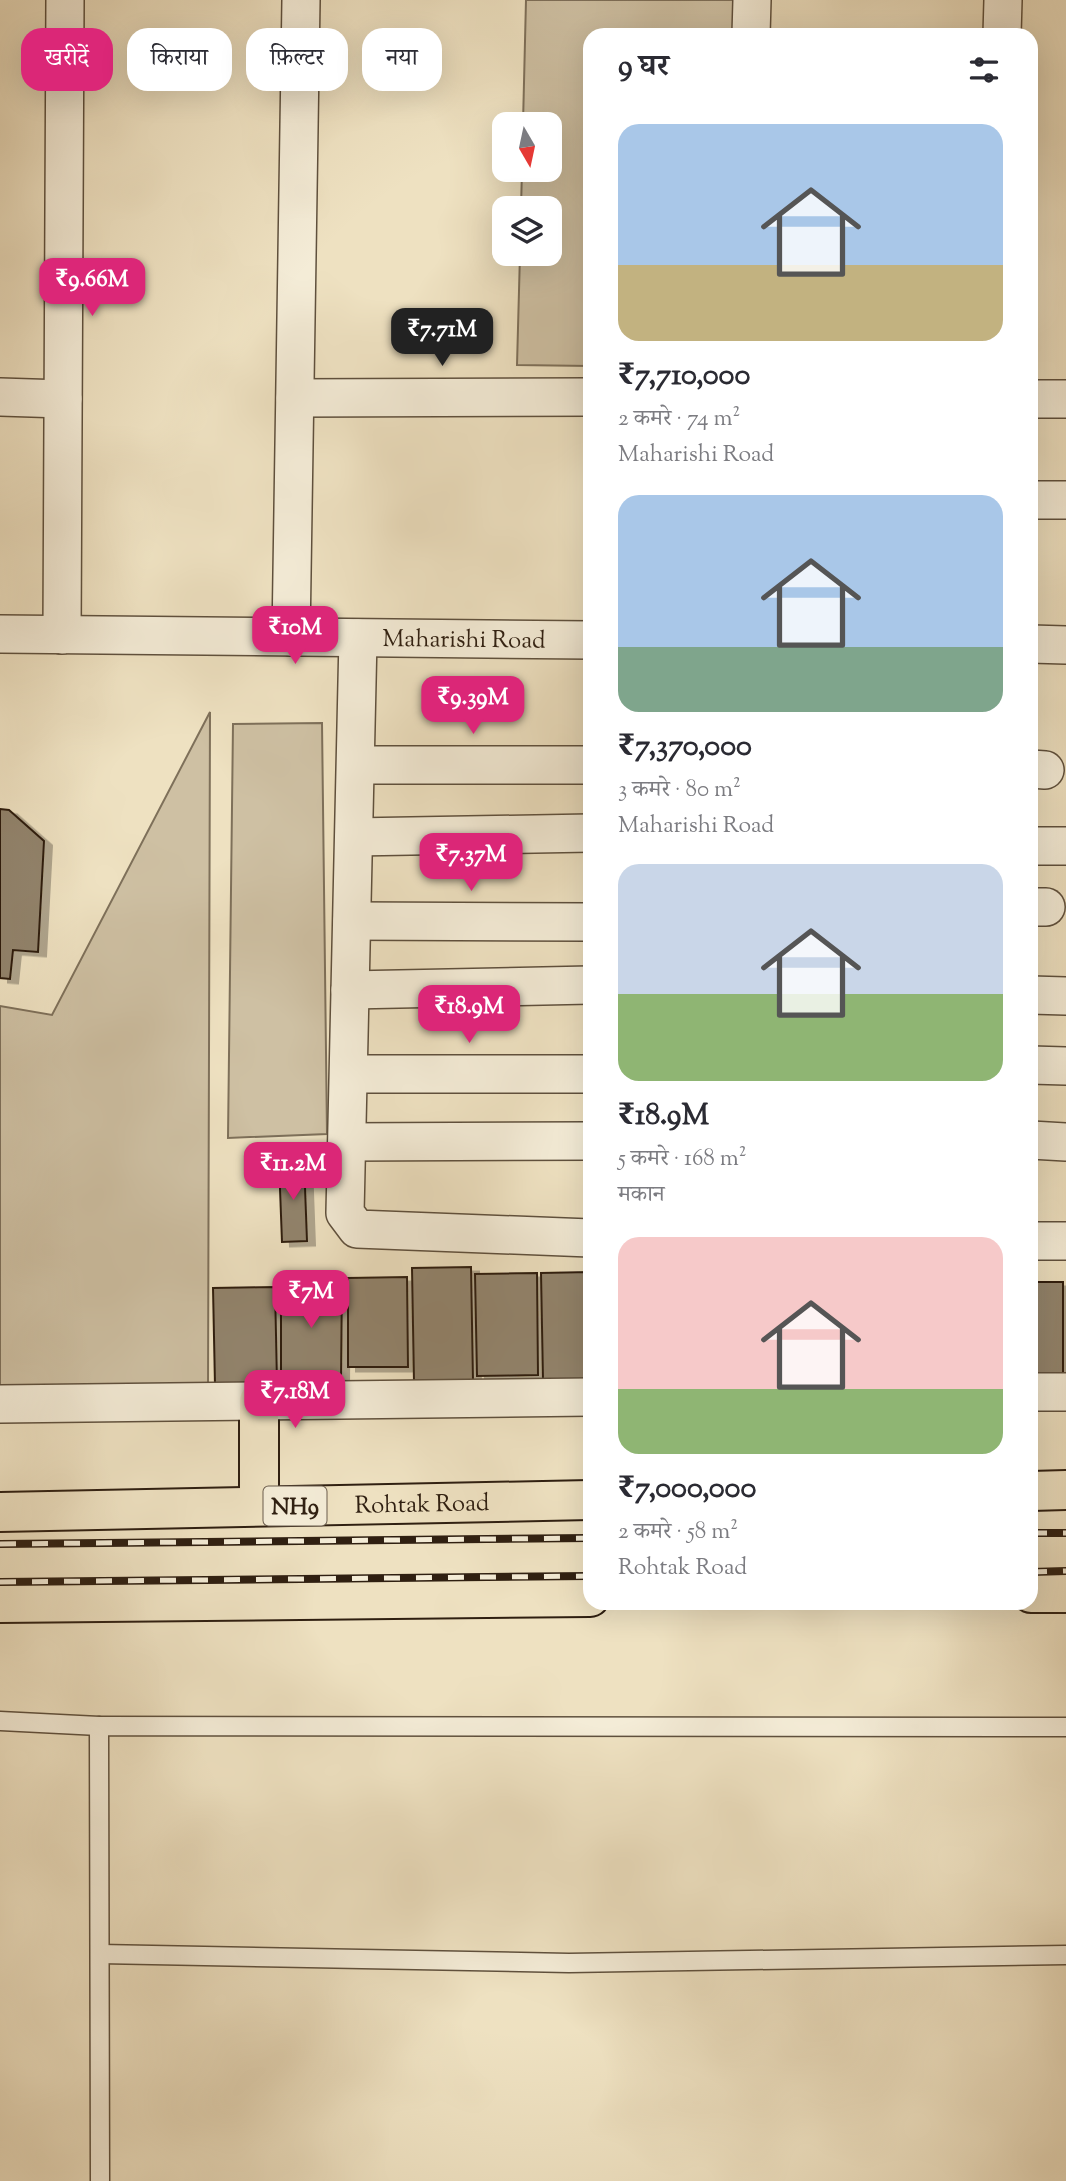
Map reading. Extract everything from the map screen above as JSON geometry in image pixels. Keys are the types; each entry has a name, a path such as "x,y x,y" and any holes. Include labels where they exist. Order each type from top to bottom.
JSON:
{"main road":[{"path":"259,1401 259,1506"},
{"path":"1038,1491 1066,1490"},
{"name":"Rohtak Road","path":"0,1512 583,1500"},
{"path":"1038,1594 1066,1593"},
{"path":"0,1603 583,1597"}],"street":[{"path":"62,635 65,0"},
{"path":"291,637 302,0"},
{"path":"751,28 752,0"},
{"path":"1002,28 1003,0"},
{"path":"0,397 63,399"},
{"path":"295,398 583,397"},
{"path":"1038,399 1066,399"},
{"path":"1038,500 1066,500"},
{"name":"Maharishi Road","path":"0,634 583,640"},
{"path":"358,638 345,1213 356,1229 583,1238"},
{"path":"1038,645 1066,645"},
{"path":"356,765 583,765"},
{"path":"354,837 583,833"},
{"path":"1038,846 1066,846"},
{"path":"352,922 583,922"},
{"path":"350,990 583,985"},
{"path":"1038,995 1066,996"},
{"path":"1038,1065 1066,1066"},
{"path":"349,1074 583,1074"},
{"path":"1038,1140 1066,1142"},
{"path":"347,1142 583,1141"},
{"path":"1038,1241 1066,1241"},
{"path":"1038,1392 1066,1392"},
{"path":"0,1404 583,1397"}],"lane":[{"path":"0,1721 99,1726 1066,1727"},
{"path":"99,1726 100,2181"},
{"path":"100,1954 569,1963 1066,1955"}],"shaded area":[{"path":"526,0 743,0 742,28 583,28 583,366 517,365 520,266 562,266 562,196 521,196 522,182 562,182 562,112 523,112"},
{"path":"210,712 208,1391 0,1390 0,1006 52,1015"},
{"path":"322,723 327,1134 228,1138 233,724"}],"building":[{"path":"0,809 9,810 44,841 38,952 13,950 10,979 0,978"},
{"path":"304,1161 307,1241 282,1242 279,1162"},
{"path":"471,1267 473,1381 414,1382 412,1268"},
{"path":"583,1272 583,1379 543,1380 541,1273"},
{"path":"537,1273 538,1375 477,1376 475,1274"},
{"path":"407,1277 408,1367 348,1367 348,1278"},
{"path":"281,1280 342,1280 341,1380 281,1380"},
{"path":"1038,1282 1063,1282 1063,1386 1038,1385"},
{"path":"275,1287 277,1383 215,1385 213,1288"}],"railway":[{"path":"1038,1533 1066,1533"},
{"path":"0,1544 583,1538"},
{"path":"1038,1572 1066,1571"},
{"path":"0,1582 583,1576"}]}
